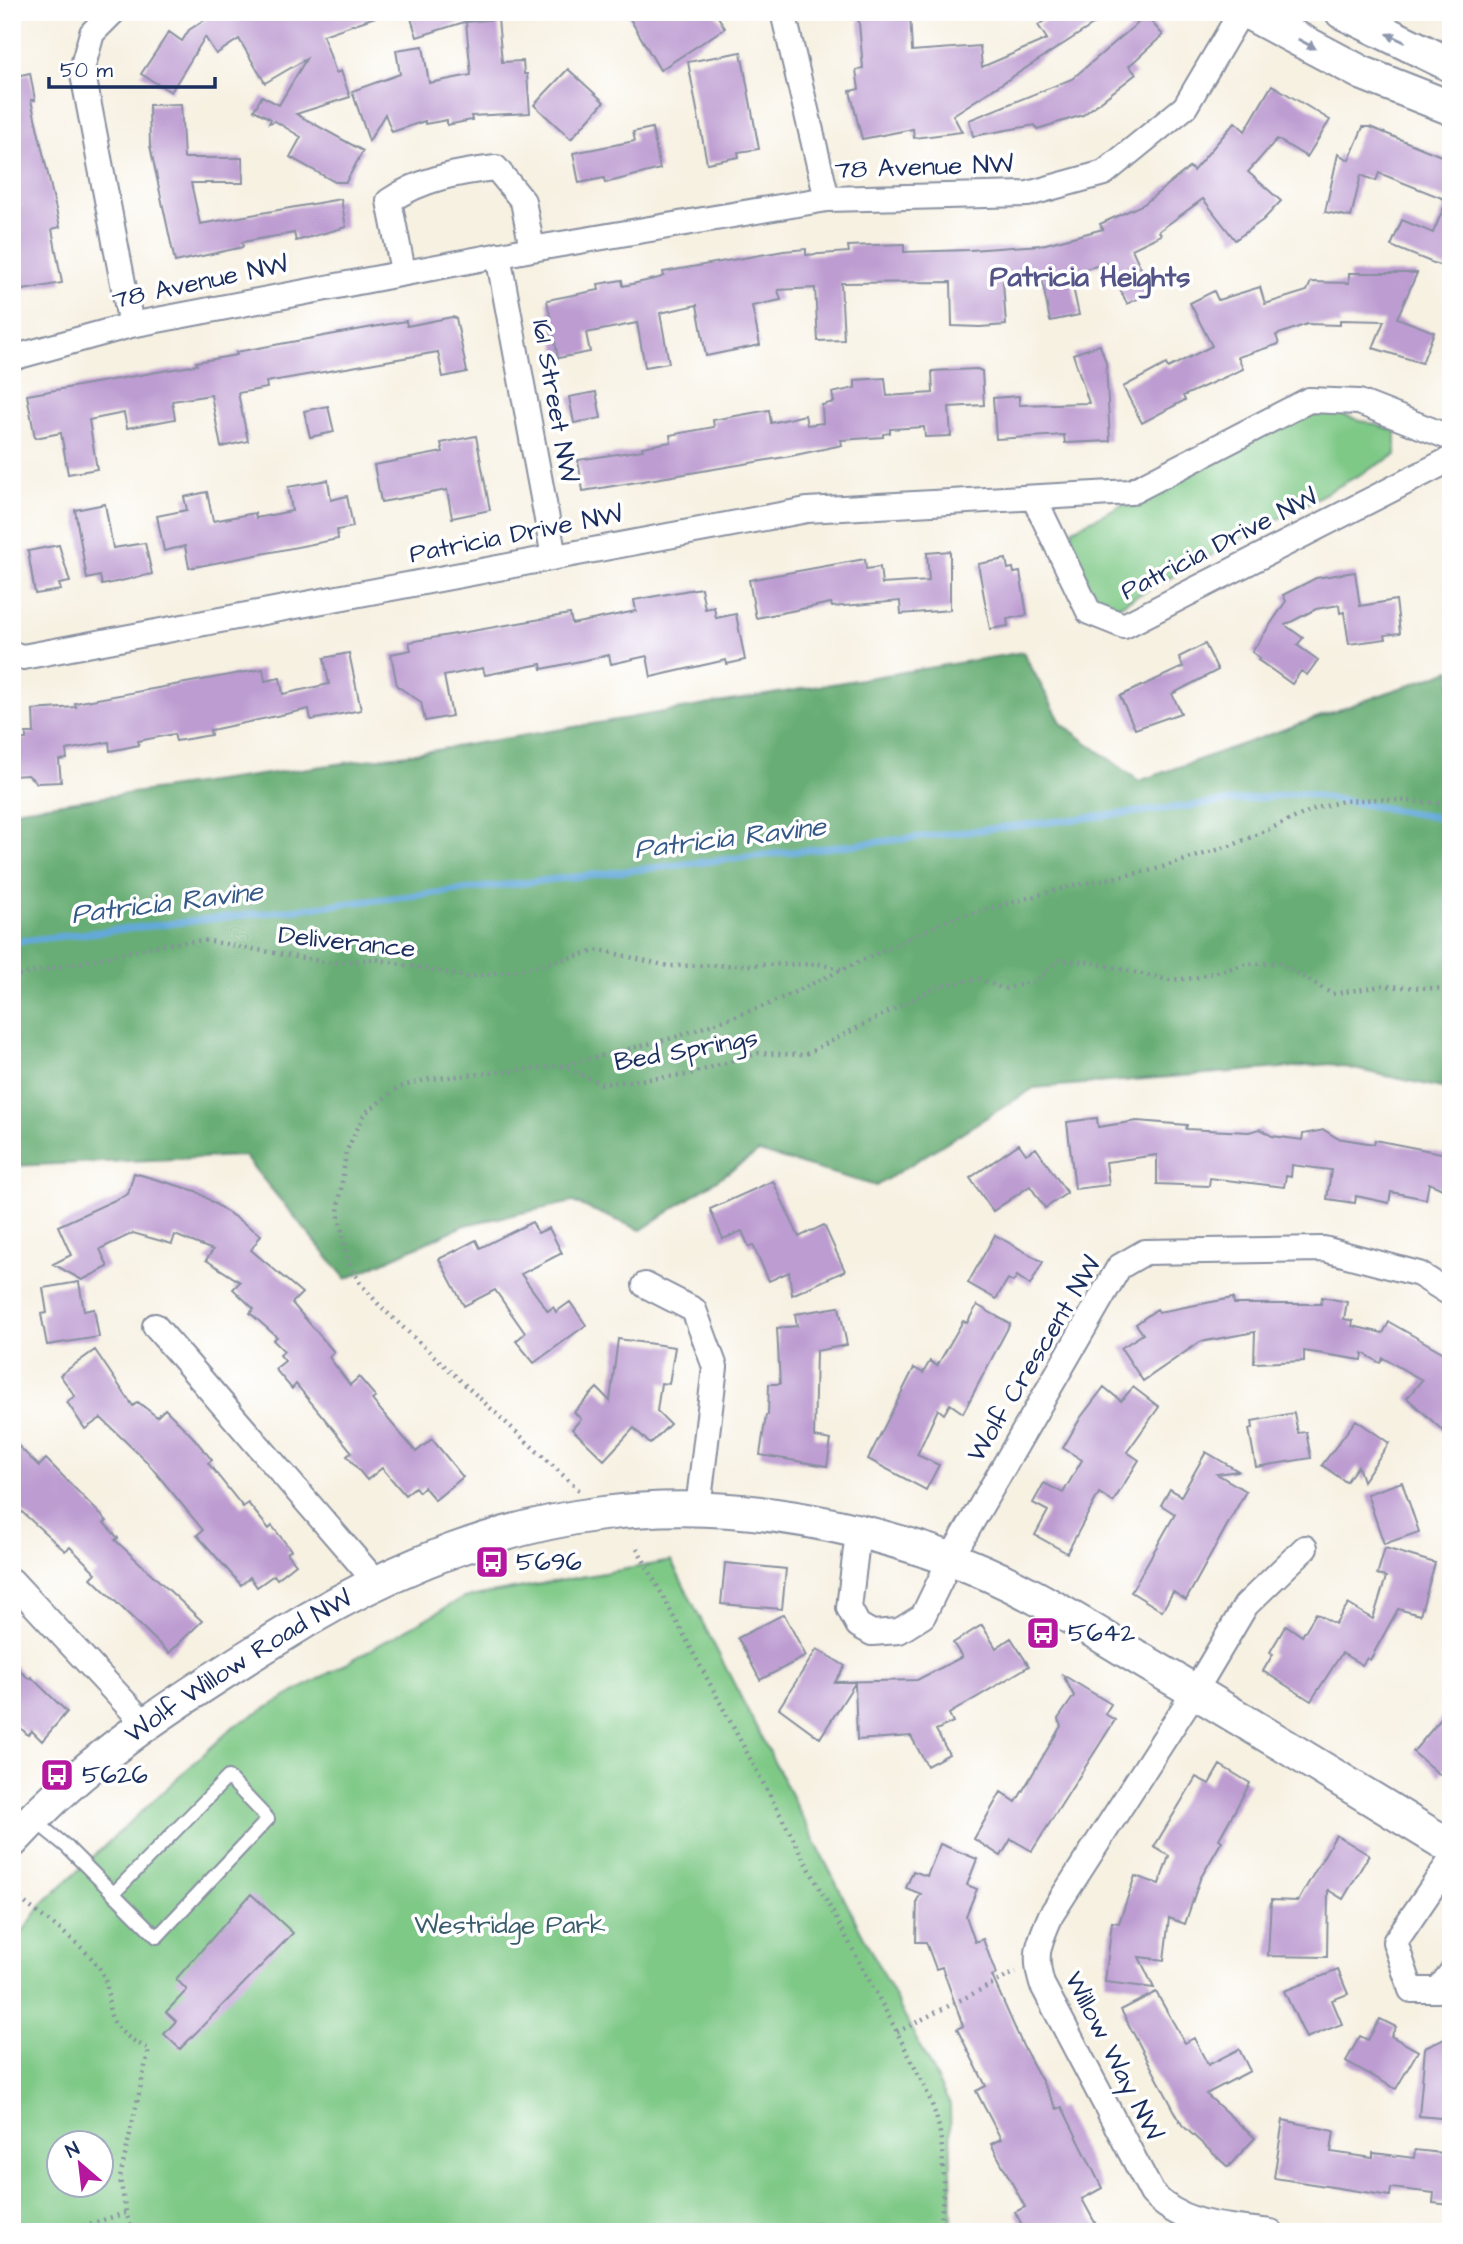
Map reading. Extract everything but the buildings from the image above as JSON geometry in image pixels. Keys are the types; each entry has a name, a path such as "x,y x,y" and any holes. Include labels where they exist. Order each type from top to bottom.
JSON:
{"street":[{"path":"113,12 92,33 82,69 131,325"},
{"path":"783,12 827,199"},
{"path":"1244,12 1362,73 1451,108"},
{"name":"78 Avenue NW","path":"12,358 131,325 532,248 827,199 1028,194 1104,173 1185,107 1244,12"},
{"path":"1342,12 1451,65"},
{"path":"402,271 389,201 405,190 455,173 496,168 523,201 532,248"},
{"name":"161 Street NW","path":"498,255 554,557"},
{"name":"Patricia Drive NW","path":"12,654 23,657 807,510 1131,492 1308,400 1359,402 1451,438"},
{"name":"Patricia Drive NW","path":"1034,498 1089,612 1124,626 1451,458"},
{"name":"Wolf Crescent NW","path":"951,1559 1119,1267 1145,1252 1324,1249 1419,1274 1451,1294"},
{"path":"645,1285 694,1310 715,1367 698,1508"},
{"name":"Wolf Willow Road NW","path":"155,1326 376,1582"},
{"name":"Wolf Willow Road NW","path":"22,1830 105,1752 144,1723 317,1614 376,1582 445,1551 517,1528 606,1513 698,1508 779,1514 858,1532 951,1559 992,1576 1195,1691 1451,1847"},
{"path":"858,1532 849,1608 858,1625 872,1633 899,1631 923,1616 951,1559"},
{"path":"1195,1691 1246,1605 1305,1548"},
{"path":"12,1581 144,1723"},
{"name":"Willow Way NW","path":"1195,1691 1051,1915 1038,1944 1035,1962 1042,1984 1159,2200 1166,2208 1189,2219 1270,2232"},
{"path":"1451,1860 1395,1942 1411,1990 1438,1990 1451,1973"}],"lane":[{"path":"22,1830 66,1846 157,1937 268,1819 228,1777 114,1893"}],"path":[{"path":"585,1496 381,1307 360,1283 349,1263 338,1212 346,1152 365,1114 399,1087 429,1079 561,1066 676,1037 767,1005 950,919 1072,886 1153,870 1233,845 1330,804 1379,799 1451,804"},
{"name":"Deliverance","path":"12,977 160,945 203,940 330,963 375,959 468,977 523,969 600,950 668,966 819,964 844,970"},
{"name":"Bed Springs","path":"561,1066 603,1084 686,1075 759,1053 804,1055 939,986 979,979 1004,989 1035,981 1059,960 1089,962 1169,980 1194,978 1248,964 1280,963 1332,994 1382,986 1451,989"},
{"path":"637,1548 897,2032 929,2099 940,2133 943,2199 940,2232"},
{"path":"20,1899 96,1963 104,1978 110,2015 116,2028 149,2049 120,2178 126,2213 133,2232"},
{"path":"897,2032 1035,1962"},
{"path":"63,2232 126,2213"}],"green space":[{"path":"1336,413 1396,431 1396,455 1111,610 1091,602 1069,547 1073,529 1300,417"},
{"path":"1023,652 1062,724 1139,781 1451,670 1451,1090 1331,1064 1034,1088 876,1186 759,1152 641,1230 573,1202 465,1225 346,1279 244,1156 12,1166 12,810 436,750"},
{"name":"Westridge Park","path":"671,1561 950,2105 952,2232 12,2232 12,1947 44,1902 234,1726 463,1598"}],"waterway":[{"name":"Patricia Ravine","path":"12,942 1301,793 1451,820"}],"place":[{"name":"5696","path":"492,1562"},
{"name":"5642","path":"1043,1633"},
{"name":"5626","path":"57,1775"}],"district":[{"name":"Patricia Heights","path":"1090,277"}]}
